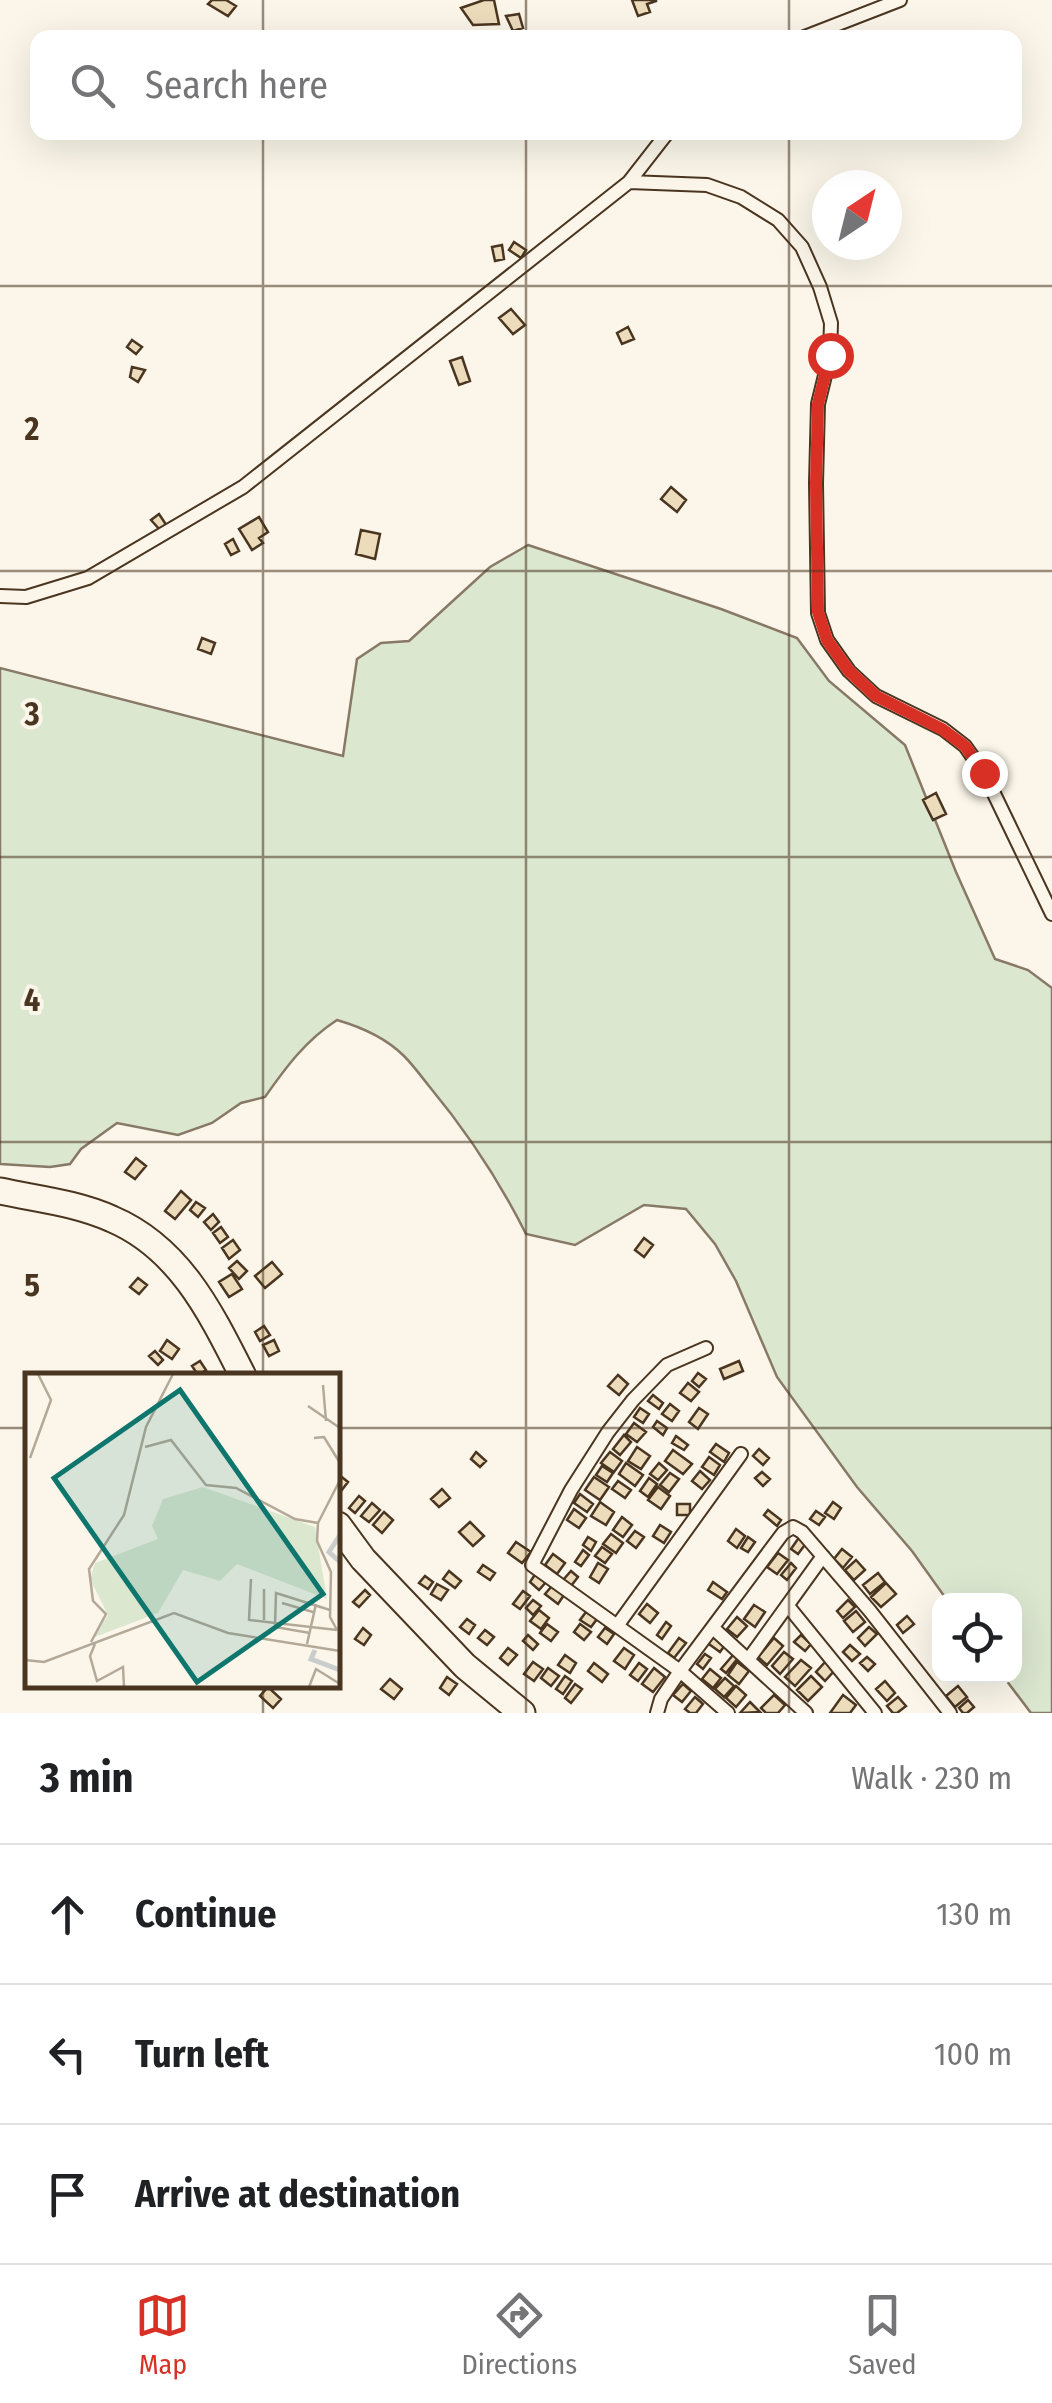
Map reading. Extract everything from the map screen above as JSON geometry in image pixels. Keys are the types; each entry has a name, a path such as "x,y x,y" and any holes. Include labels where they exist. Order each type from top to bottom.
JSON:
{"highway":[{"path":"0,1191 76,1207 140,1232 166,1253 185,1276 241,1373"},
{"path":"340,1528 363,1559 464,1666 522,1713"}],"street":[{"path":"823,30 900,0"},
{"path":"0,596 26,597 88,578 243,486 629,182 662,140"},
{"path":"629,182 706,185 741,197 778,220 802,247 832,323 830,355 818,404 816,483 818,612 827,640 849,671 876,696 942,729 965,746 984,773 1052,914"},
{"path":"706,1348 668,1366 633,1400 571,1490 532,1565 680,1671 728,1713"},
{"path":"617,1626 741,1454"},
{"path":"657,1713 661,1699 680,1671 792,1527 798,1528 870,1610 950,1713"},
{"path":"748,1660 823,1556"},
{"path":"788,1606 875,1713"},
{"path":"712,1628 806,1713"}],"green space":[{"path":"528,545 797,638 829,681 905,745 995,959 1028,970 1052,988 1052,1713 1031,1713 1008,1683 1022,1683 1022,1593 942,1593 857,1487 777,1377 736,1281 715,1244 686,1209 644,1205 575,1245 526,1234 470,1139 404,1056 373,1034 337,1020 306,1045 265,1097 241,1103 212,1123 178,1135 117,1123 81,1149 70,1164 0,1164 0,668 343,756 357,659 381,643 409,641 490,567"}],"building":[{"path":"212,0 226,0 236,6 228,16 208,4"},
{"path":"494,0 499,24 473,25 461,8"},
{"path":"632,0 656,1 647,4 650,12 638,16"},
{"path":"519,14 523,28 513,30 506,16"},
{"path":"514,242 526,250 521,258 509,250"},
{"path":"502,245 504,259 495,261 492,247"},
{"path":"511,309 525,325 513,334 499,318"},
{"path":"628,327 634,339 622,344 617,333"},
{"path":"132,340 142,347 136,354 127,347"},
{"path":"462,357 470,381 459,385 450,361"},
{"path":"132,367 145,370 138,382 130,377"},
{"path":"671,487 686,500 677,512 661,499"},
{"path":"159,514 167,526 160,530 151,520"},
{"path":"259,517 268,532 259,538 263,543 252,550 239,529"},
{"path":"361,530 380,534 375,559 356,554"},
{"path":"233,539 239,551 231,555 225,544"},
{"path":"202,638 215,643 211,654 198,649"},
{"path":"936,793 946,814 933,820 923,800"},
{"path":"136,1158 146,1166 135,1179 125,1172"},
{"path":"181,1191 191,1200 175,1219 165,1211"},
{"path":"196,1202 205,1208 198,1217 190,1210"},
{"path":"213,1214 219,1222 211,1230 204,1222"},
{"path":"221,1227 228,1237 220,1243 213,1233"},
{"path":"644,1238 653,1245 644,1257 635,1250"},
{"path":"233,1240 240,1250 229,1259 222,1248"},
{"path":"237,1261 247,1271 239,1279 229,1268"},
{"path":"272,1262 282,1274 265,1288 255,1276"},
{"path":"232,1274 242,1289 229,1297 219,1282"},
{"path":"138,1278 147,1285 139,1294 130,1287"},
{"path":"264,1326 270,1335 260,1341 255,1332"},
{"path":"167,1340 179,1349 172,1359 160,1351"},
{"path":"274,1340 279,1351 269,1356 263,1345"},
{"path":"155,1351 163,1360 158,1365 149,1356"},
{"path":"200,1361 206,1370 197,1373 192,1366"},
{"path":"739,1361 743,1371 724,1379 720,1369"},
{"path":"698,1373 706,1379 699,1387 692,1381"},
{"path":"618,1375 628,1384 619,1395 608,1386"},
{"path":"688,1383 699,1392 691,1401 680,1393"},
{"path":"653,1395 663,1403 659,1409 648,1401"},
{"path":"670,1404 679,1411 672,1421 662,1414"},
{"path":"640,1408 649,1414 643,1423 634,1417"},
{"path":"699,1408 708,1414 698,1429 689,1422"},
{"path":"657,1421 667,1428 663,1435 653,1427"},
{"path":"634,1423 646,1432 637,1442 626,1434"},
{"path":"624,1435 631,1442 620,1455 613,1449"},
{"path":"676,1436 688,1445 684,1450 672,1443"},
{"path":"716,1444 729,1453 724,1462 710,1452"},
{"path":"637,1447 650,1456 641,1469 628,1461"},
{"path":"759,1449 769,1458 763,1465 753,1456"},
{"path":"673,1450 692,1464 683,1474 665,1461"},
{"path":"476,1452 486,1461 480,1467 471,1459"},
{"path":"610,1452 622,1461 614,1472 601,1463"},
{"path":"709,1457 720,1465 714,1475 702,1467"},
{"path":"626,1463 643,1475 635,1486 619,1474"},
{"path":"659,1463 667,1470 658,1480 650,1474"},
{"path":"602,1466 613,1473 607,1482 596,1475"},
{"path":"700,1471 710,1480 702,1489 692,1481"},
{"path":"762,1472 770,1479 763,1486 755,1478"},
{"path":"670,1473 679,1479 669,1492 660,1485"},
{"path":"340,1476 348,1482 340,1490"},
{"path":"594,1477 609,1487 600,1500 585,1490"},
{"path":"649,1478 657,1484 648,1497 640,1491"},
{"path":"618,1481 631,1490 625,1498 612,1489"},
{"path":"658,1487 670,1496 661,1509 648,1500"},
{"path":"442,1489 450,1498 439,1507 431,1499"},
{"path":"580,1494 593,1504 587,1512 574,1503"},
{"path":"359,1496 365,1501 355,1513 349,1508"},
{"path":"600,1502 614,1512 606,1525 591,1516"},
{"path":"833,1502 841,1508 834,1519 825,1513"},
{"path":"372,1503 380,1510 369,1522 361,1516"},
{"path":"677,1504 690,1504 690,1515 677,1515"},
{"path":"574,1509 586,1518 579,1528 567,1520"},
{"path":"768,1510 781,1520 777,1526 764,1515"},
{"path":"816,1511 825,1517 819,1525 810,1519"},
{"path":"384,1512 393,1520 382,1533 373,1525"},
{"path":"622,1517 632,1525 623,1537 613,1530"},
{"path":"470,1522 484,1536 473,1546 459,1532"},
{"path":"660,1525 671,1532 664,1543 653,1536"},
{"path":"736,1529 745,1536 737,1548 728,1541"},
{"path":"635,1531 644,1537 636,1548 627,1541"},
{"path":"611,1534 623,1543 616,1553 603,1544"},
{"path":"800,1536 807,1542 798,1554 791,1549"},
{"path":"588,1537 596,1542 591,1551 583,1545"},
{"path":"748,1537 755,1542 748,1552 741,1548"},
{"path":"516,1542 531,1552 522,1563 508,1553"},
{"path":"602,1547 612,1554 605,1563 595,1556"},
{"path":"842,1549 852,1557 843,1568 834,1559"},
{"path":"583,1550 589,1555 581,1566 575,1562"},
{"path":"778,1553 788,1560 777,1574 767,1567"},
{"path":"553,1554 565,1563 557,1574 545,1565"},
{"path":"856,1560 865,1570 854,1580 845,1570"},
{"path":"598,1563 608,1569 599,1583 590,1577"},
{"path":"791,1563 796,1568 787,1580 781,1575"},
{"path":"483,1565 495,1573 490,1580 478,1572"},
{"path":"449,1571 461,1581 455,1588 443,1579"},
{"path":"571,1571 578,1577 571,1586 563,1580"},
{"path":"536,1573 546,1582 539,1590 530,1582"},
{"path":"878,1573 885,1582 870,1594 863,1585"},
{"path":"425,1576 433,1582 428,1589 419,1583"},
{"path":"713,1582 727,1592 722,1599 708,1590"},
{"path":"886,1583 896,1594 881,1607 871,1597"},
{"path":"437,1584 448,1590 441,1600 431,1594"},
{"path":"552,1586 564,1595 558,1604 545,1594"},
{"path":"365,1590 370,1595 359,1607 353,1602"},
{"path":"523,1591 530,1596 520,1609 513,1604"},
{"path":"533,1600 541,1606 533,1615 526,1608"},
{"path":"848,1600 855,1607 843,1618 837,1611"},
{"path":"647,1604 658,1613 650,1623 639,1614"},
{"path":"754,1605 765,1612 755,1627 744,1619"},
{"path":"539,1610 549,1618 541,1629 530,1621"},
{"path":"856,1611 865,1622 853,1632 844,1621"},
{"path":"586,1612 597,1619 591,1627 580,1620"},
{"path":"907,1616 914,1624 903,1633 897,1625"},
{"path":"737,1617 747,1626 737,1637 727,1629"},
{"path":"467,1619 475,1625 469,1634 460,1627"},
{"path":"666,1622 671,1626 662,1639 657,1635"},
{"path":"547,1624 558,1632 551,1641 540,1633"},
{"path":"580,1624 591,1632 584,1640 574,1632"},
{"path":"869,1627 877,1634 865,1646 858,1638"},
{"path":"363,1628 371,1635 364,1645 355,1639"},
{"path":"605,1628 614,1634 607,1644 598,1637"},
{"path":"485,1630 494,1637 487,1645 478,1638"},
{"path":"528,1635 538,1644 533,1650 523,1641"},
{"path":"711,1635 725,1645 720,1652 706,1642"},
{"path":"801,1635 811,1644 805,1651 794,1642"},
{"path":"679,1638 686,1643 674,1658 668,1653"},
{"path":"774,1638 783,1646 767,1665 758,1657"},
{"path":"850,1645 860,1654 852,1661 843,1652"},
{"path":"508,1648 517,1655 508,1665 500,1658"},
{"path":"624,1648 634,1655 625,1669 614,1661"},
{"path":"784,1652 793,1659 780,1674 772,1666"},
{"path":"705,1654 711,1658 703,1669 697,1664"},
{"path":"565,1655 576,1663 570,1673 558,1665"},
{"path":"733,1655 738,1658 726,1673 721,1669"},
{"path":"867,1657 875,1664 868,1671 860,1663"},
{"path":"801,1660 811,1668 795,1686 785,1677"},
{"path":"826,1661 835,1670 825,1681 816,1672"},
{"path":"533,1662 543,1669 534,1681 524,1674"},
{"path":"737,1662 749,1671 739,1684 728,1675"},
{"path":"594,1663 608,1674 602,1682 588,1671"},
{"path":"639,1663 647,1669 638,1681 630,1675"},
{"path":"548,1668 559,1676 551,1686 541,1678"},
{"path":"654,1668 665,1677 653,1692 642,1684"},
{"path":"710,1669 721,1678 713,1688 702,1679"},
{"path":"565,1676 572,1681 563,1694 556,1689"},
{"path":"811,1676 822,1687 808,1701 797,1690"},
{"path":"447,1677 457,1684 449,1695 440,1688"},
{"path":"725,1678 734,1686 724,1697 715,1689"},
{"path":"390,1679 402,1689 394,1699 381,1689"},
{"path":"885,1681 895,1693 887,1701 876,1689"},
{"path":"575,1684 582,1689 571,1703 565,1698"},
{"path":"683,1684 691,1691 682,1702 673,1695"},
{"path":"736,1686 746,1695 736,1707 726,1698"},
{"path":"958,1686 967,1697 955,1707 946,1696"},
{"path":"269,1688 281,1699 273,1708 260,1696"},
{"path":"774,1695 785,1705 778,1713 766,1713 761,1708"},
{"path":"843,1695 856,1705 850,1713 830,1713"},
{"path":"695,1697 703,1704 696,1713 690,1713 685,1709"},
{"path":"898,1697 906,1706 893,1713 887,1706"},
{"path":"968,1700 974,1707 963,1713 959,1708"},
{"path":"750,1702 760,1712 740,1713"}],"route":[{"path":"830,355 818,404 816,483 818,612 827,640 849,671 876,696 942,729 965,746 984,773"}]}
